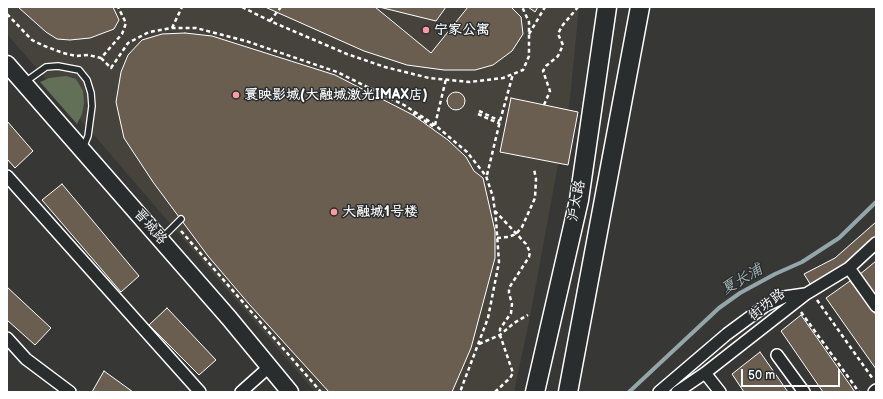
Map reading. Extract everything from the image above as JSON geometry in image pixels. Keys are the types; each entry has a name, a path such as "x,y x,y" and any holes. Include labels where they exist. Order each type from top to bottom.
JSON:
{"main road":[{"name":"沪太路","path":"535,392 578,200 607,7"},
{"name":"沪太路","path":"568,392 640,7"}],"street":[{"name":"晋城路","path":"7,64 229,318 290,392"},
{"path":"7,176 200,392"},
{"name":"街坊路","path":"677,392 705,373 795,303 849,268 876,243"},
{"path":"849,268 876,306"},
{"path":"659,392 727,334 765,306 784,297 809,293"},
{"path":"7,338 26,359 70,392"},
{"path":"778,355 804,392"},
{"path":"241,392 269,367"},
{"path":"705,373 720,392"}],"lane":[{"path":"24,83 46,67 58,66 79,70 87,80 91,93 92,106 88,136 82,150"},
{"path":"160,239 181,219"}],"path":[{"path":"101,58 122,34 126,23 118,7"},
{"path":"172,28 182,7"},
{"path":"242,7 270,21 347,54 385,67 429,78 470,82 503,78 523,70 529,56 529,22 523,9 520,7"},
{"path":"270,21 281,7"},
{"path":"529,34 545,7"},
{"path":"544,105 550,91 543,71 546,66 558,56 563,45 558,34 562,26 578,7"},
{"path":"7,14 32,40 42,46 76,56 88,55 101,58 111,68 128,43 149,32 172,28 196,28 246,41 337,72 404,105 435,125 467,152 486,176 493,197 495,210 499,262 488,318 460,392"},
{"path":"486,176 513,74"},
{"path":"435,125 446,80"},
{"path":"415,112 414,114 434,127 433,130"},
{"path":"479,112 500,122"},
{"path":"497,238 508,238 516,234 522,227 535,198 536,179 534,169"},
{"path":"495,210 526,244 530,252 529,257 509,288 512,304 511,313 500,329 500,335 513,373 510,378 495,392"},
{"path":"175,224 321,392"},
{"path":"809,293 876,382"},
{"path":"795,303 859,392"},
{"path":"478,344 500,335 514,323 528,315"}],"shaded area":[{"path":"7,7 579,7 570,99 530,317 514,392 315,392 7,34"}],"green space":[{"path":"66,76 76,79 83,91 84,103 82,114 77,124 40,82 49,78"}],"building":[{"path":"18,7 113,7 119,20 114,29 90,38 70,40 57,39 46,32"},
{"path":"265,7 379,7 436,21 446,7 511,7 521,17 523,34 512,51 493,65 475,70 444,70 407,65 364,51"},
{"name":"宁家公寓","path":"375,7 468,7 431,53"},
{"path":"528,7 538,7 535,12"},
{"name":"大融城1号楼","path":"185,33 212,36 335,75 413,115 448,140 466,157 474,171 483,178 495,231 495,258 471,348 452,392 329,392 249,304 208,256 153,182 124,138 116,102 121,72 128,55 142,40 162,34"},
{"path":"456,92 462,95 465,101 462,107 456,110 450,107 447,101 450,95"},
{"path":"511,98 578,112 568,165 500,152"},
{"path":"7,121 33,151 15,168 7,159"},
{"path":"62,184 139,276 121,292 42,200"},
{"path":"876,222 876,237 842,269 812,287 804,274 835,258"},
{"path":"876,261 876,299 859,275"},
{"path":"850,281 876,315 876,369 826,298"},
{"path":"7,287 51,328 35,345 7,320"},
{"path":"167,308 216,360 199,375 149,325"},
{"path":"801,315 855,392 823,392 781,331"},
{"path":"760,352 788,392 744,392 732,374"},
{"path":"104,371 133,392 92,392"}],"waterway":[{"name":"夏长浦","path":"629,392 719,308 740,293 775,274 802,262 839,238 876,202"}],"place":[{"name":"宁家公寓","path":"426,30"},
{"name":"寰映影城(大融城激光IMAX店)","path":"236,95"},
{"name":"大融城1号楼","path":"334,212"}]}
